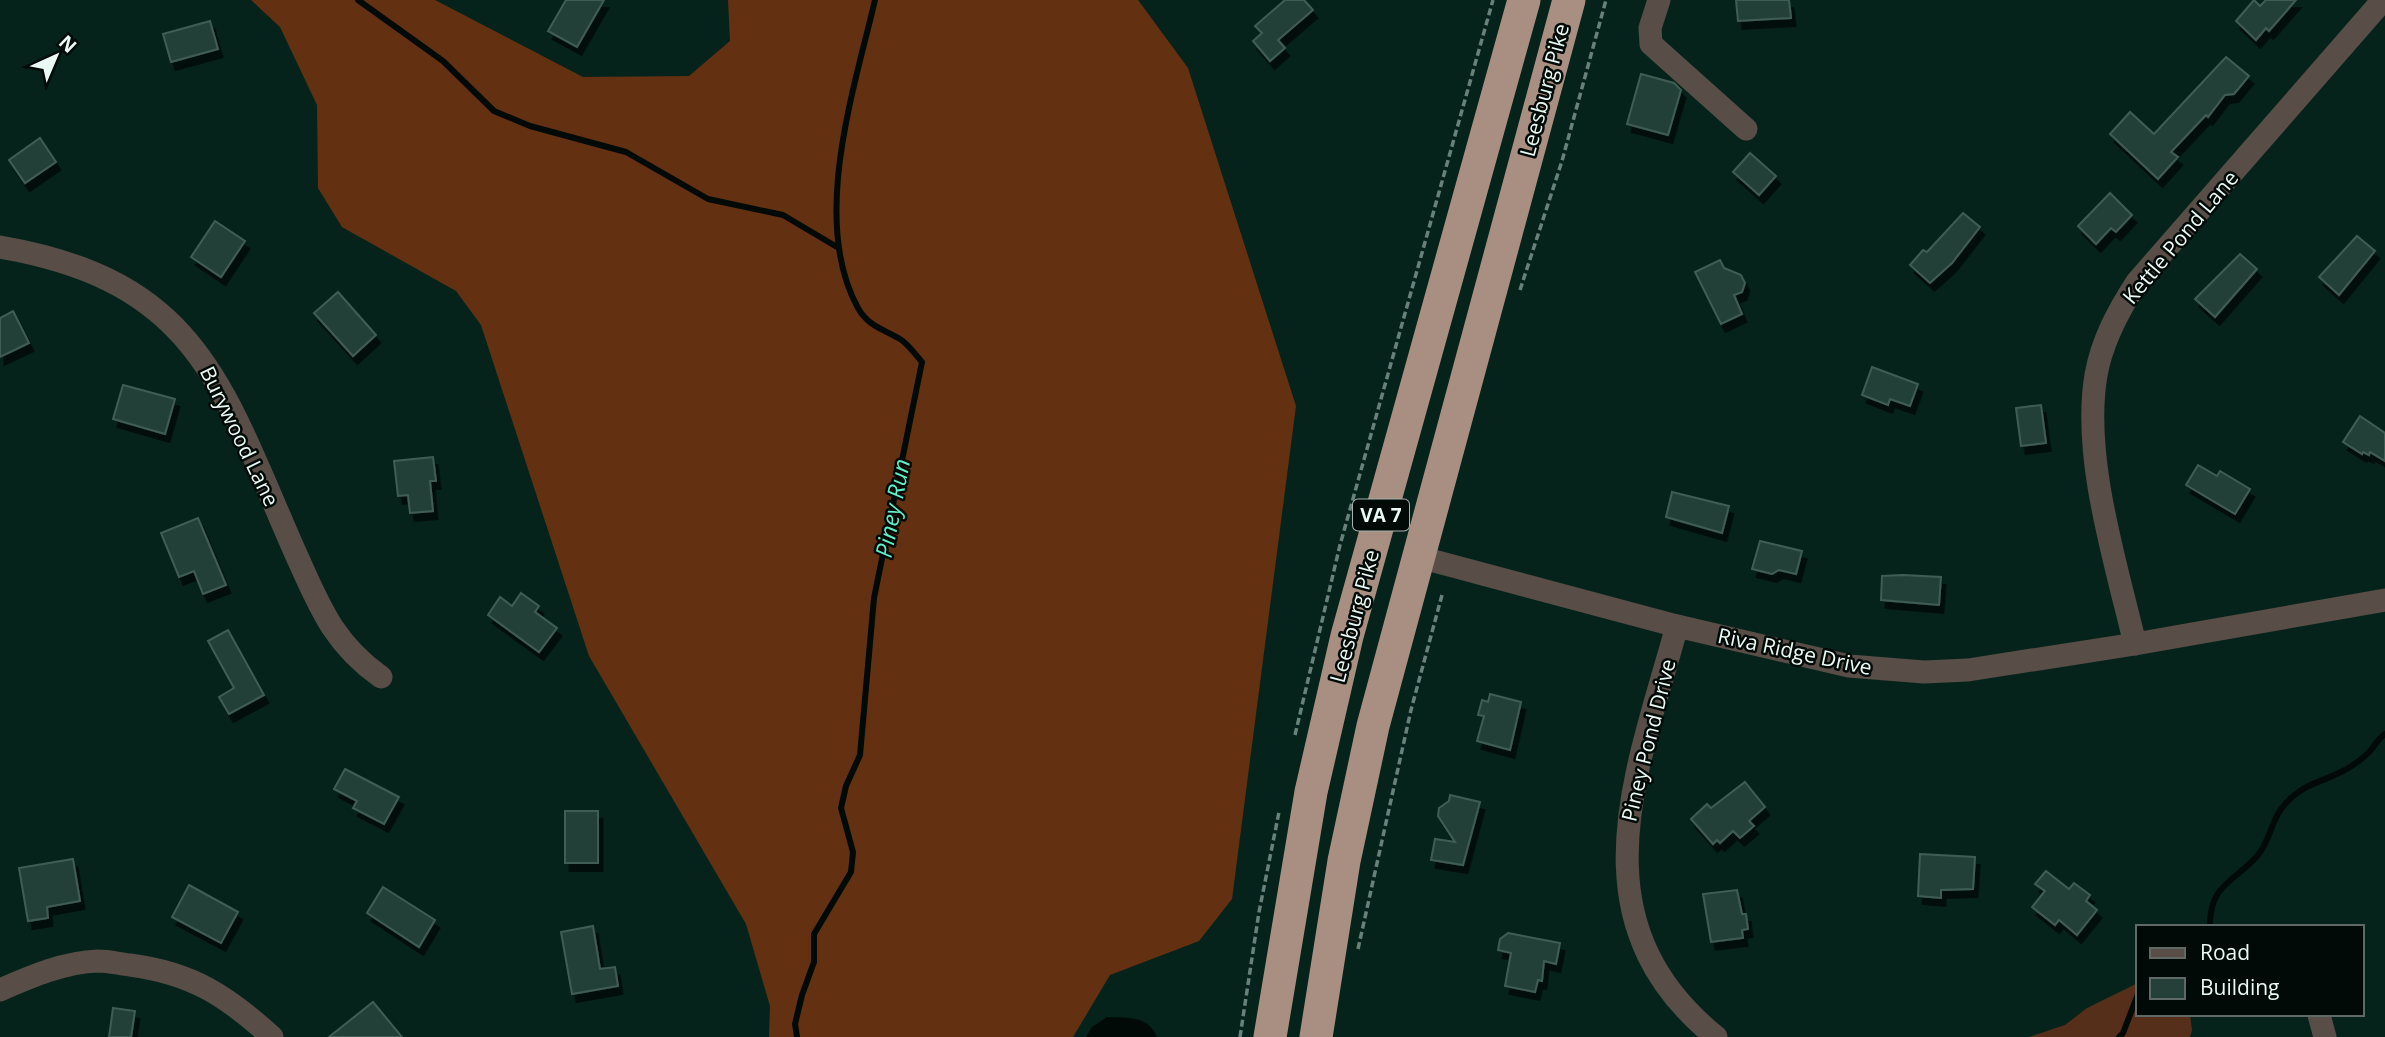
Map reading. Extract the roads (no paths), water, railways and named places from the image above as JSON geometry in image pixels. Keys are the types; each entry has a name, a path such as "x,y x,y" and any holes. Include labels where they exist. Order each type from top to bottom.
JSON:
{"highway":[{"name":"Leesburg Pike","path":"1270,1037 1311,792 1347,636 1524,0"},
{"name":"Leesburg Pike","path":"1316,1037 1357,795 1569,0"}],"street":[{"path":"1659,0 1650,28 1651,44 1746,129"},
{"name":"Kettle Pond Lane","path":"2135,644 2109,533 2093,438 2095,383 2105,340 2137,282 2383,0"},
{"name":"Burywood Lane","path":"0,247 71,263 117,281 171,320 194,346 213,374 331,629 355,658 381,677"},
{"name":"Riva Ridge Drive","path":"1419,558 1677,626 1849,666 1924,672 1968,670 2135,644 2385,600"},
{"name":"Piney Pond Drive","path":"1677,626 1631,793 1626,861 1633,906 1652,959 1690,1013 1716,1037"},
{"path":"0,990 42,972 98,961 159,969 205,985 239,1007 272,1037"},
{"path":"2319,1016 2325,1037"}],"waterway":[{"path":"358,0 443,61 494,111 530,126 626,152 708,199 783,215 837,247"},
{"name":"Piney Run","path":"797,1037 795,1024 814,962 814,934 851,872 853,852 841,808 846,786 860,755 874,598 922,362 903,341 876,326 862,314 844,273 837,236 841,155 875,0"},
{"path":"2210,925 2214,901 2219,892 2258,855 2285,804 2305,788 2354,764 2385,734"},
{"path":"2119,1037 2136,999"}]}
